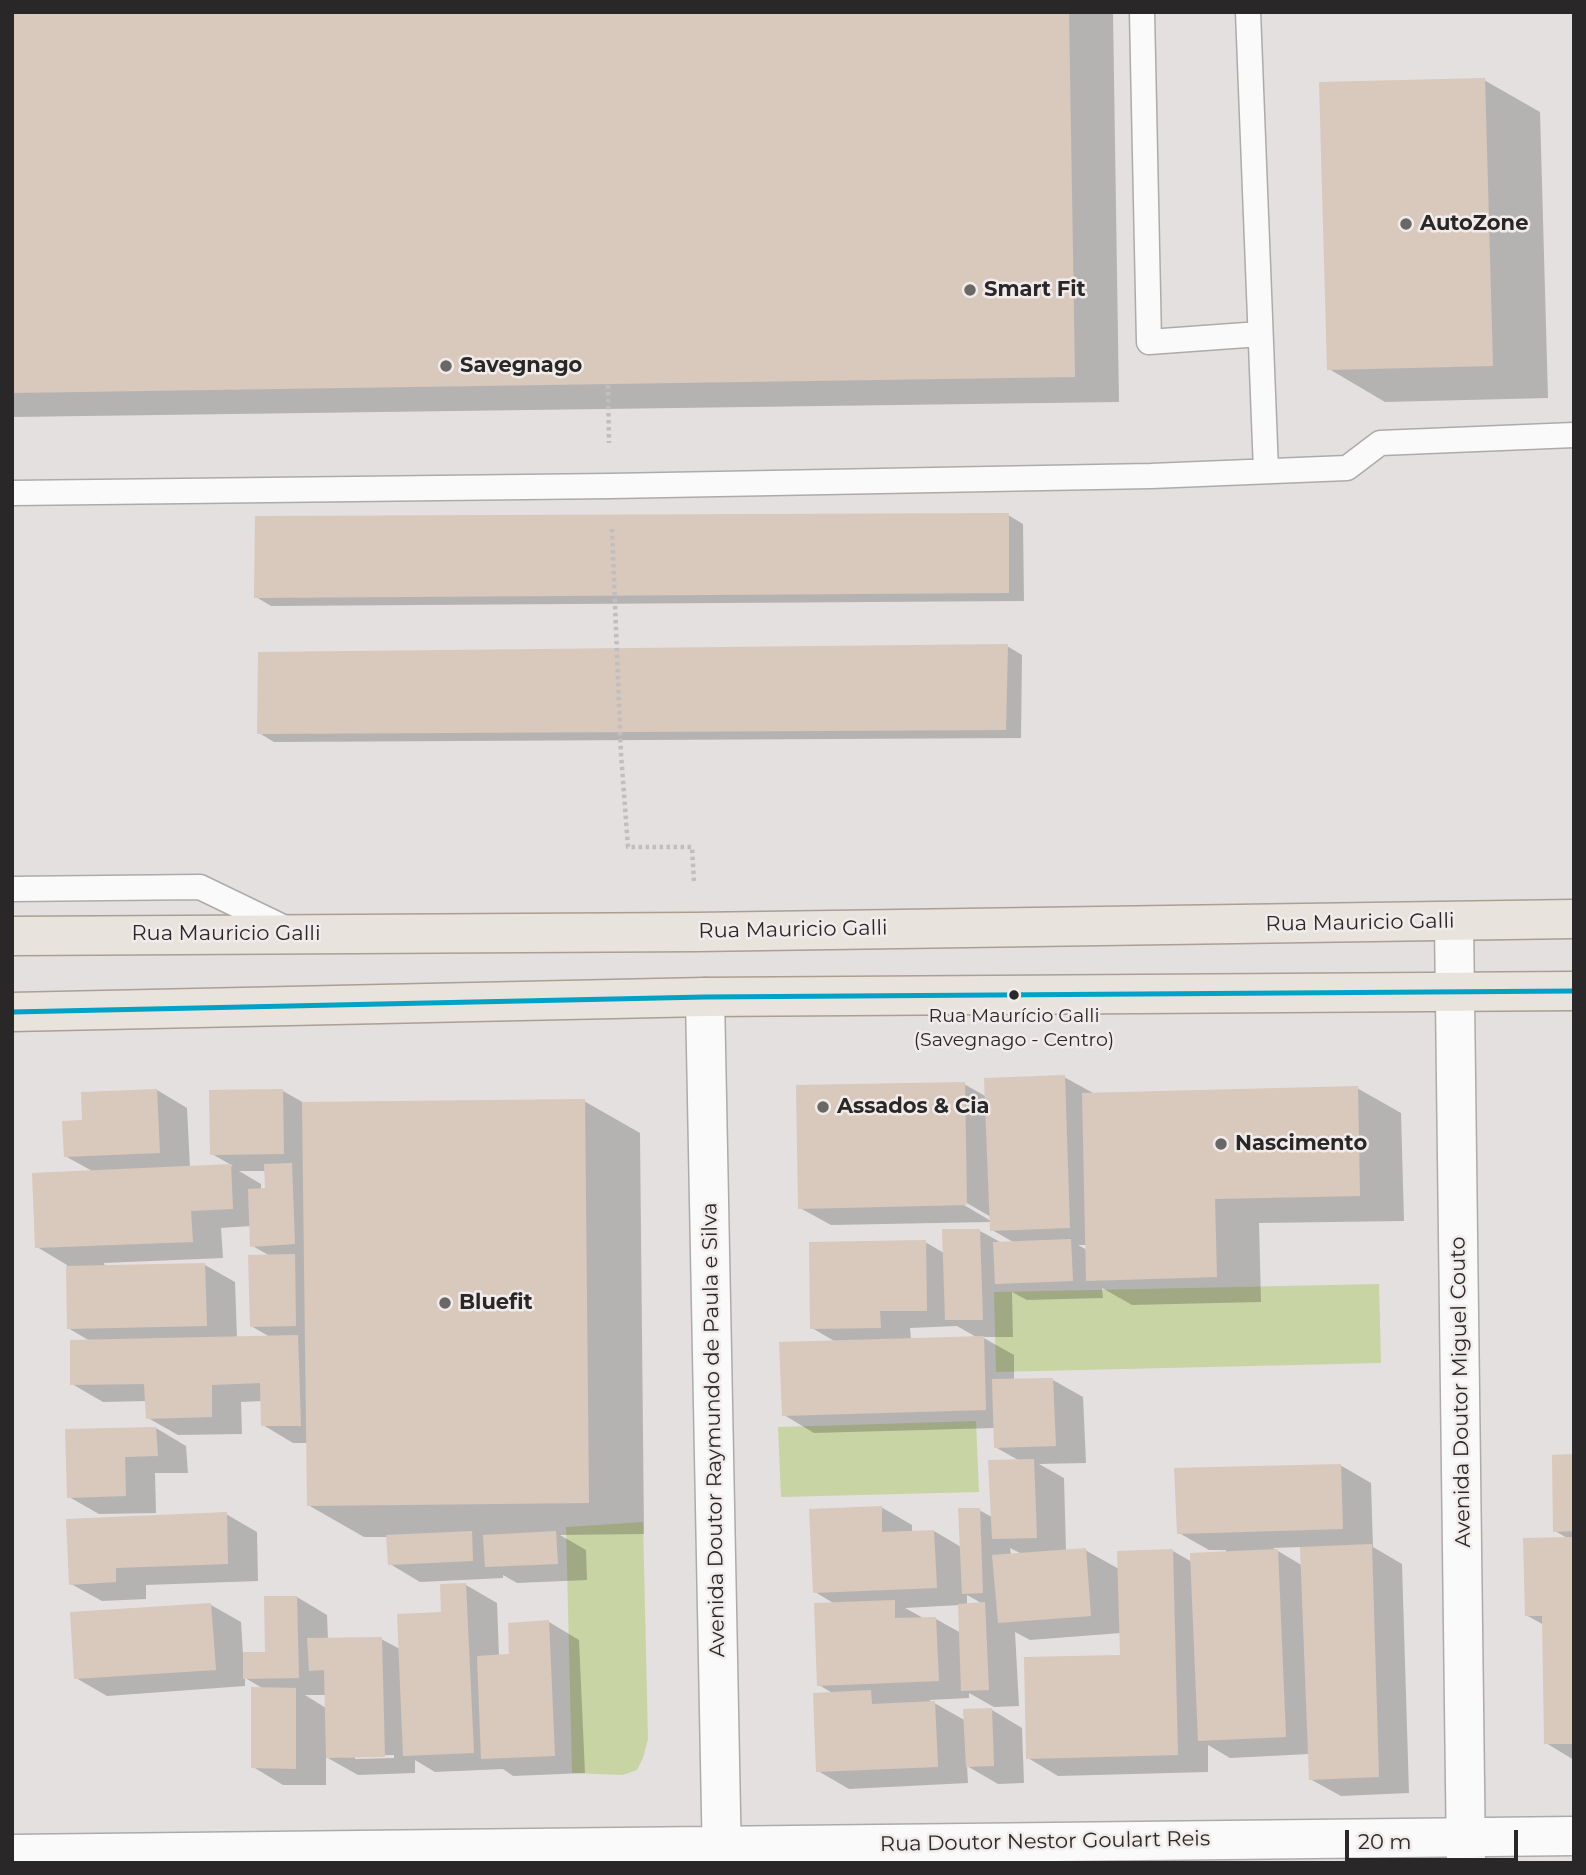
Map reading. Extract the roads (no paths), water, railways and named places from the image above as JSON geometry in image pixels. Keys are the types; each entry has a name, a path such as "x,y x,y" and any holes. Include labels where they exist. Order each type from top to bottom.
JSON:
{"main road":[{"name":"Rua Mauricio Galli","path":"12,936 695,932 1574,919"},
{"path":"12,1012 705,997 1574,991"}],"street":[{"name":"Avenida Doutor Miguel Couto","path":"1454,922 1457,990 1466,1850"},
{"name":"Avenida Doutor Raymundo de Paula e Silva","path":"705,997 722,1854"},
{"name":"Rua Doutor Nestor Goulart Reis","path":"12,1854 1466,1850 1574,1836"}],"lane":[{"path":"1142,12 1149,342 1260,334"},
{"path":"1248,12 1266,471"},
{"path":"12,493 1138,476 1347,468 1380,443 1574,436"},
{"path":"12,890 200,887 298,934"}],"place":[{"name":"AutoZone","path":"1406,224"},
{"name":"Smart Fit","path":"970,290"},
{"name":"Savegnago","path":"446,366"},
{"name":"Rua Maurício Galli (Savegnago - Centro)","path":"1014,995"},
{"name":"Assados & Cia","path":"823,1107"},
{"name":"Nascimento","path":"1221,1144"},
{"name":"Bluefit","path":"445,1303"}]}
